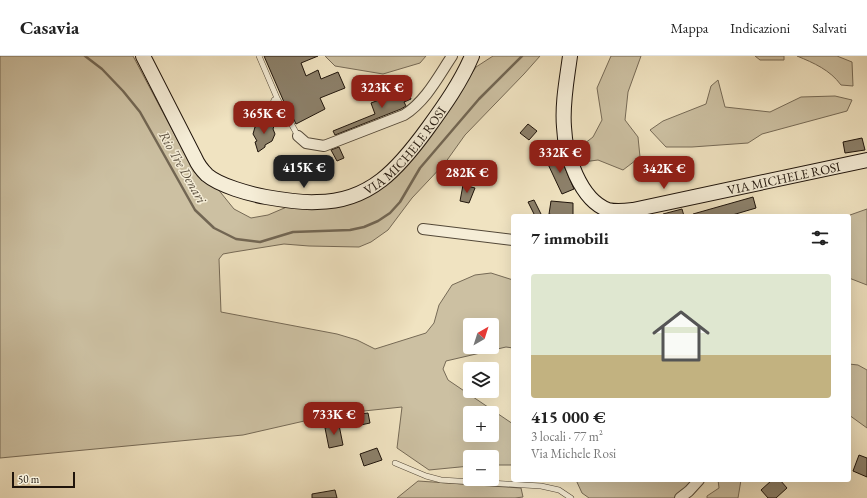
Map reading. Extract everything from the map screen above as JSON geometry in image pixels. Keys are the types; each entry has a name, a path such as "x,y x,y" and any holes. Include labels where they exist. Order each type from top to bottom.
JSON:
{"street":[{"name":"VIA MICHELE ROSI","path":"143,56 194,158 208,176 250,194 289,200 316,202 335,201 366,191 377,185 398,166 410,153 440,112 462,76 472,56"},
{"path":"298,136 306,143 311,145 324,146 404,115 425,97 452,56"},
{"name":"VIA MICHELE ROSI","path":"570,56 563,118 567,149 580,183 603,212 633,210 867,160"},
{"path":"423,229 511,240"},
{"path":"680,498 698,482"}],"lane":[{"path":"259,56 277,98 298,136"},
{"path":"268,118 274,100 277,98"},
{"path":"395,463 426,476 441,480 541,486 559,490 571,498"}],"shaded area":[{"path":"0,56 133,56 195,173 217,188 234,209 251,218 268,215 289,206 359,199 445,116 476,67 493,56 540,56 465,135 445,163 412,198 388,230 371,242 359,247 284,244 223,254 219,259 221,312 337,334 357,340 375,349 426,333 434,323 439,305 452,285 475,275 491,273 511,279 511,348 499,349 499,318 463,318 463,354 476,354 446,361 443,369 448,380 463,390 463,398 475,398 486,406 463,406 463,442 499,442 499,415 511,423 511,465 499,465 499,450 463,450 463,467 429,470 397,448 402,407 335,414 243,435 0,458"},
{"path":"325,56 426,56 420,63 383,74 335,66"},
{"path":"611,56 641,56 628,92 625,120 638,137 640,157 623,170 598,160 583,162 576,150 593,137 602,120 597,88"},
{"path":"755,56 784,56 784,60 760,60"},
{"path":"797,56 837,56 852,62 853,86 841,85 827,71"},
{"path":"718,80 725,107 770,112 801,97 835,96 852,100 847,111 762,134 748,143 692,147 666,147 650,130 663,121 706,104 711,86"},
{"path":"867,209 867,285 851,279 851,215"},
{"path":"851,364 858,365 867,370 867,428 851,416"},
{"path":"418,481 463,484 463,486 521,488 523,497 515,498 397,498"},
{"path":"577,482 695,482 688,489 674,498 589,498 582,493"},
{"path":"718,482 741,482 738,498 707,498 707,496 719,488"}],"building":[{"path":"264,56 318,56 301,63 306,76 318,70 321,79 338,72 345,88 320,98 325,109 296,124 284,102"},
{"path":"406,88 411,99 404,102 406,106 335,135 333,131 375,114 371,103 400,92"},
{"path":"263,119 266,122 275,123 273,129 275,134 272,141 258,152 255,142 257,141 253,134 255,127 261,125"},
{"path":"528,124 537,131 529,140 520,133"},
{"path":"862,138 865,150 845,153 843,142"},
{"path":"339,147 344,158 337,161 331,150"},
{"path":"559,154 574,189 562,194 546,160"},
{"path":"463,185 475,188 469,203 460,201"},
{"path":"753,197 756,208 736,214 693,214"},
{"path":"534,200 541,214 534,214 528,202"},
{"path":"551,201 573,203 573,214 549,214"},
{"path":"682,209 683,214 663,214"},
{"path":"368,413 370,423 356,426 354,415"},
{"path":"339,425 343,445 329,448 325,428"},
{"path":"377,448 382,460 364,466 360,454"},
{"path":"859,455 867,458 867,477 853,471"},
{"path":"770,482 782,482 787,488 776,498 768,498 761,490"},
{"path":"335,490 337,498 312,498 312,494"}],"waterway":[{"name":"Rio Tre Denari","path":"85,56 102,69 140,112 195,210 214,228 236,239 260,242 293,232 350,230 364,227 378,221 390,213 400,202 420,168 479,99 522,56"}]}
